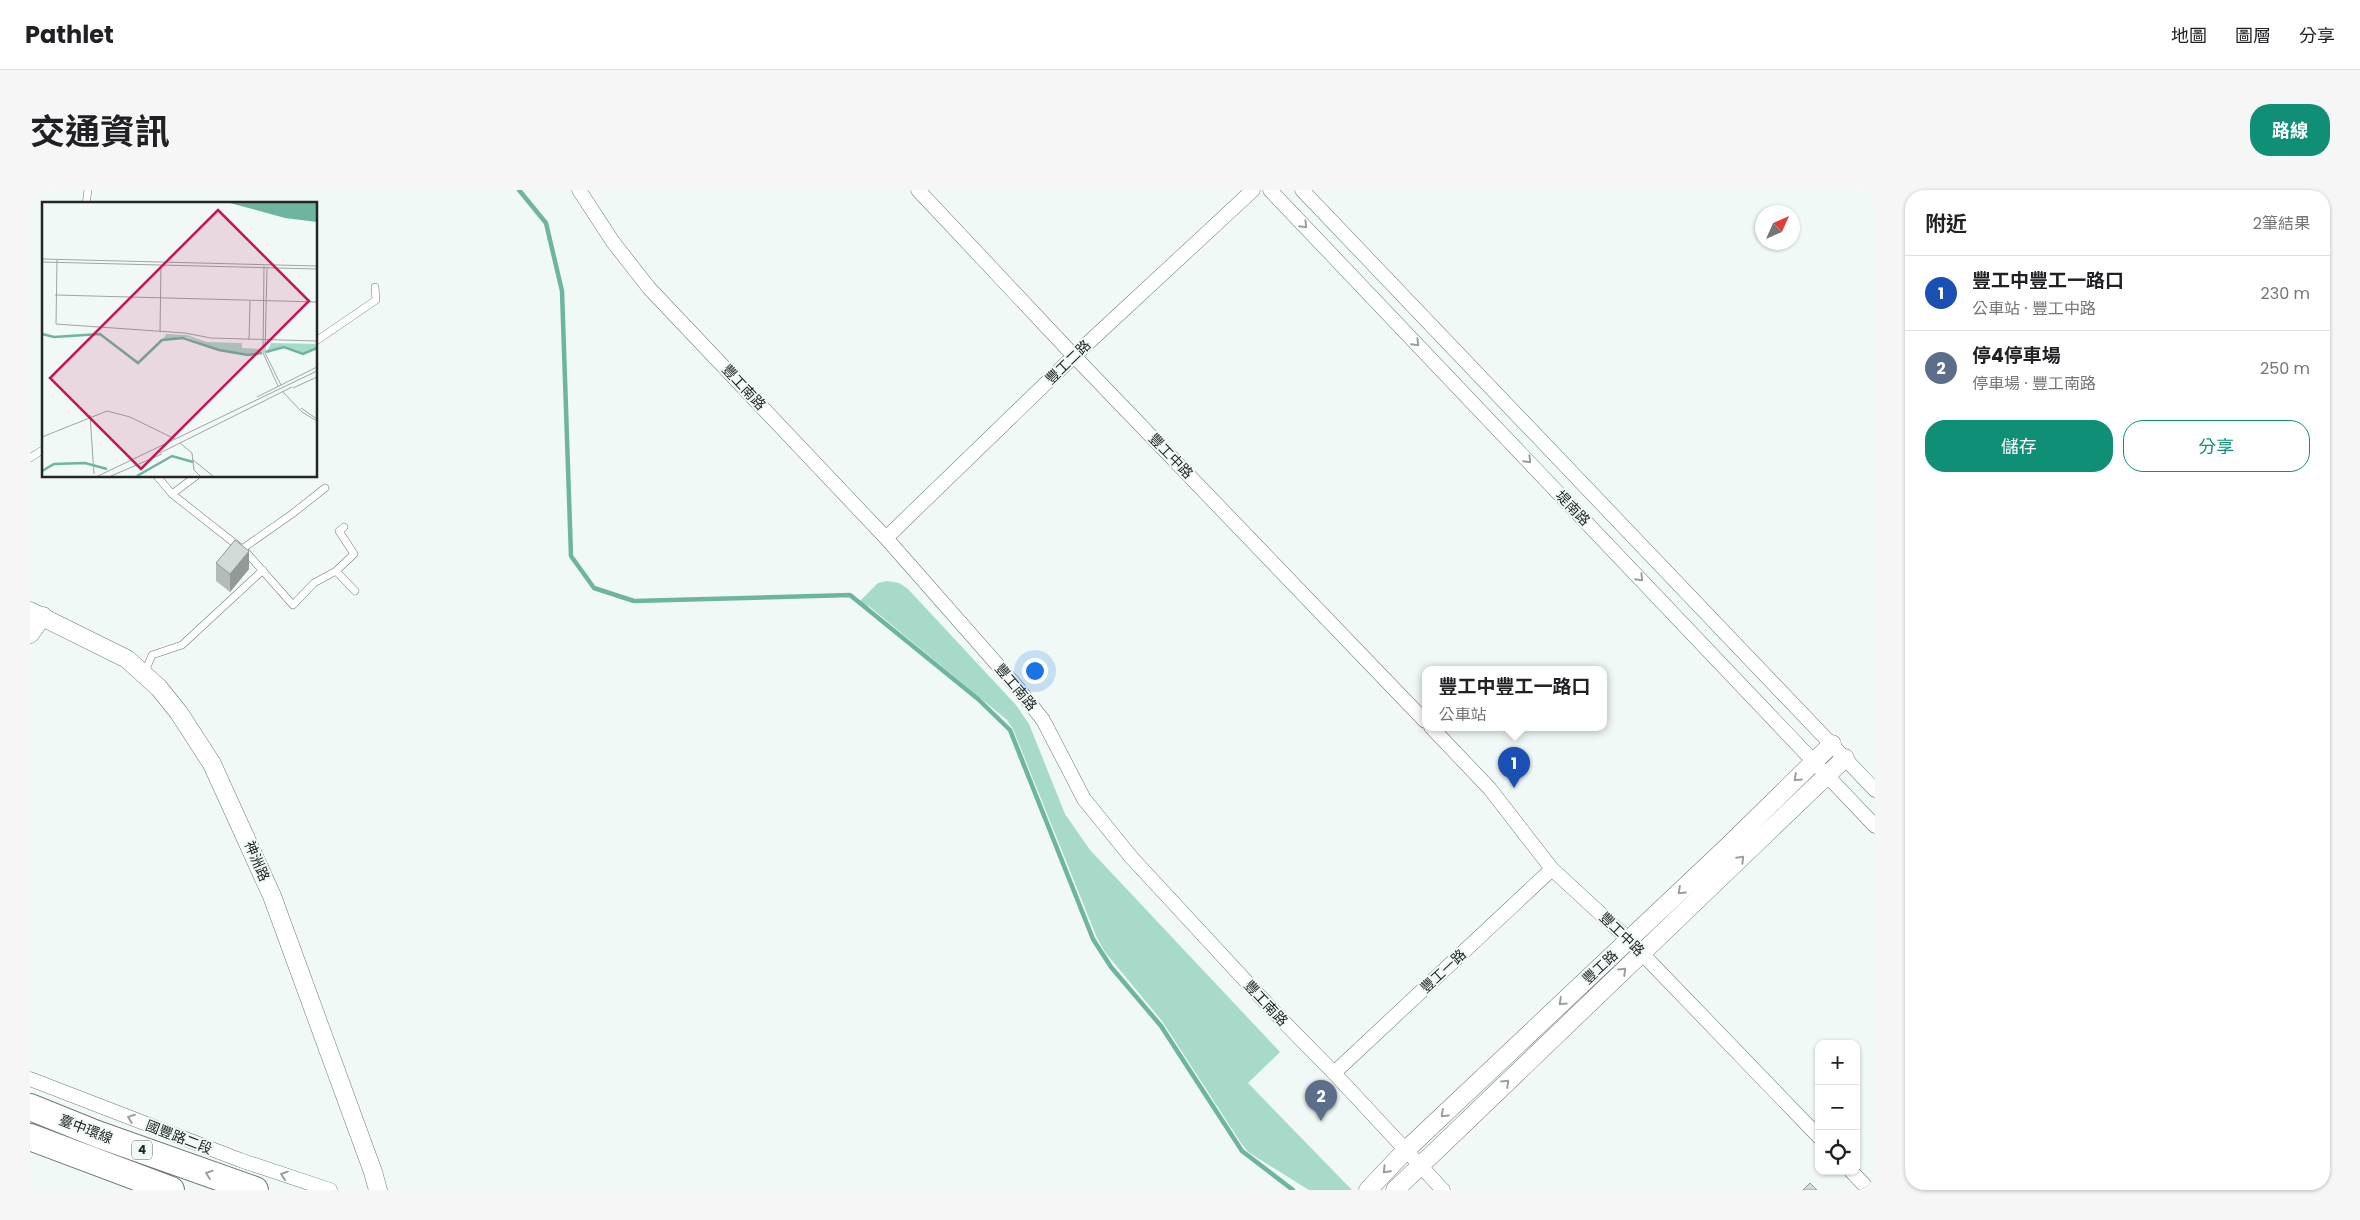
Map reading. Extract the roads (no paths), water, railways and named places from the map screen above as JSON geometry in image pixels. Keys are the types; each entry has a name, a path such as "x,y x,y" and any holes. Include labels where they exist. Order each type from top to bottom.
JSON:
{"highway":[{"name":"臺中環線","path":"30,1108 255,1190"},
{"name":"臺中環線","path":"30,1137 171,1190"}],"street":[{"name":"豐工南路","path":"579,190 613,242 649,288 886,538 1017,687 1043,720 1084,799 1102,823 1273,1011 1334,1073 1443,1190"},
{"name":"豐工中路","path":"918,190 1074,356 1422,718"},
{"name":"豐工二路","path":"886,538 1074,356 1253,190"},
{"name":"堤南路","path":"1270,190 1875,826"},
{"name":"堤南路","path":"1302,190 1875,790"},
{"name":"神洲路","path":"37,614 127,659 159,688 179,713 212,764 251,845 272,896 378,1190"},
{"path":"30,634 37,614"},
{"name":"豐工中路","path":"1435,731 1490,789 1552,869 1629,940 1815,1133"},
{"name":"豐工路","path":"1368,1190 1405,1151 1629,940 1832,744"},
{"name":"豐工路","path":"1395,1190 1845,758"},
{"name":"豐工一路","path":"1334,1073 1552,869"},
{"name":"國豐路二段","path":"30,1079 240,1160 330,1190"},
{"path":"30,1148 134,1190"},
{"path":"1855,1175 1869,1190"}],"lane":[{"path":"318,340 376,300 375,287"},
{"path":"30,458 42,450"},
{"path":"159,478 172,494 242,549 293,605 314,583 336,572 354,554 339,531 344,527"},
{"path":"172,494 193,478"},
{"path":"242,549 325,488"},
{"path":"144,674 152,655 182,645 263,570"},
{"path":"336,572 355,591"}],"waterway":[{"path":"519,190 546,223 562,291 571,556 594,588 634,601 850,595 978,699 1010,730 1093,939 1111,967 1161,1026 1242,1151 1293,1190"}],"place":[{"name":"豐工中豐工一路口","path":"1514,788"},
{"name":"停4停車場","path":"1321,1121"}]}
